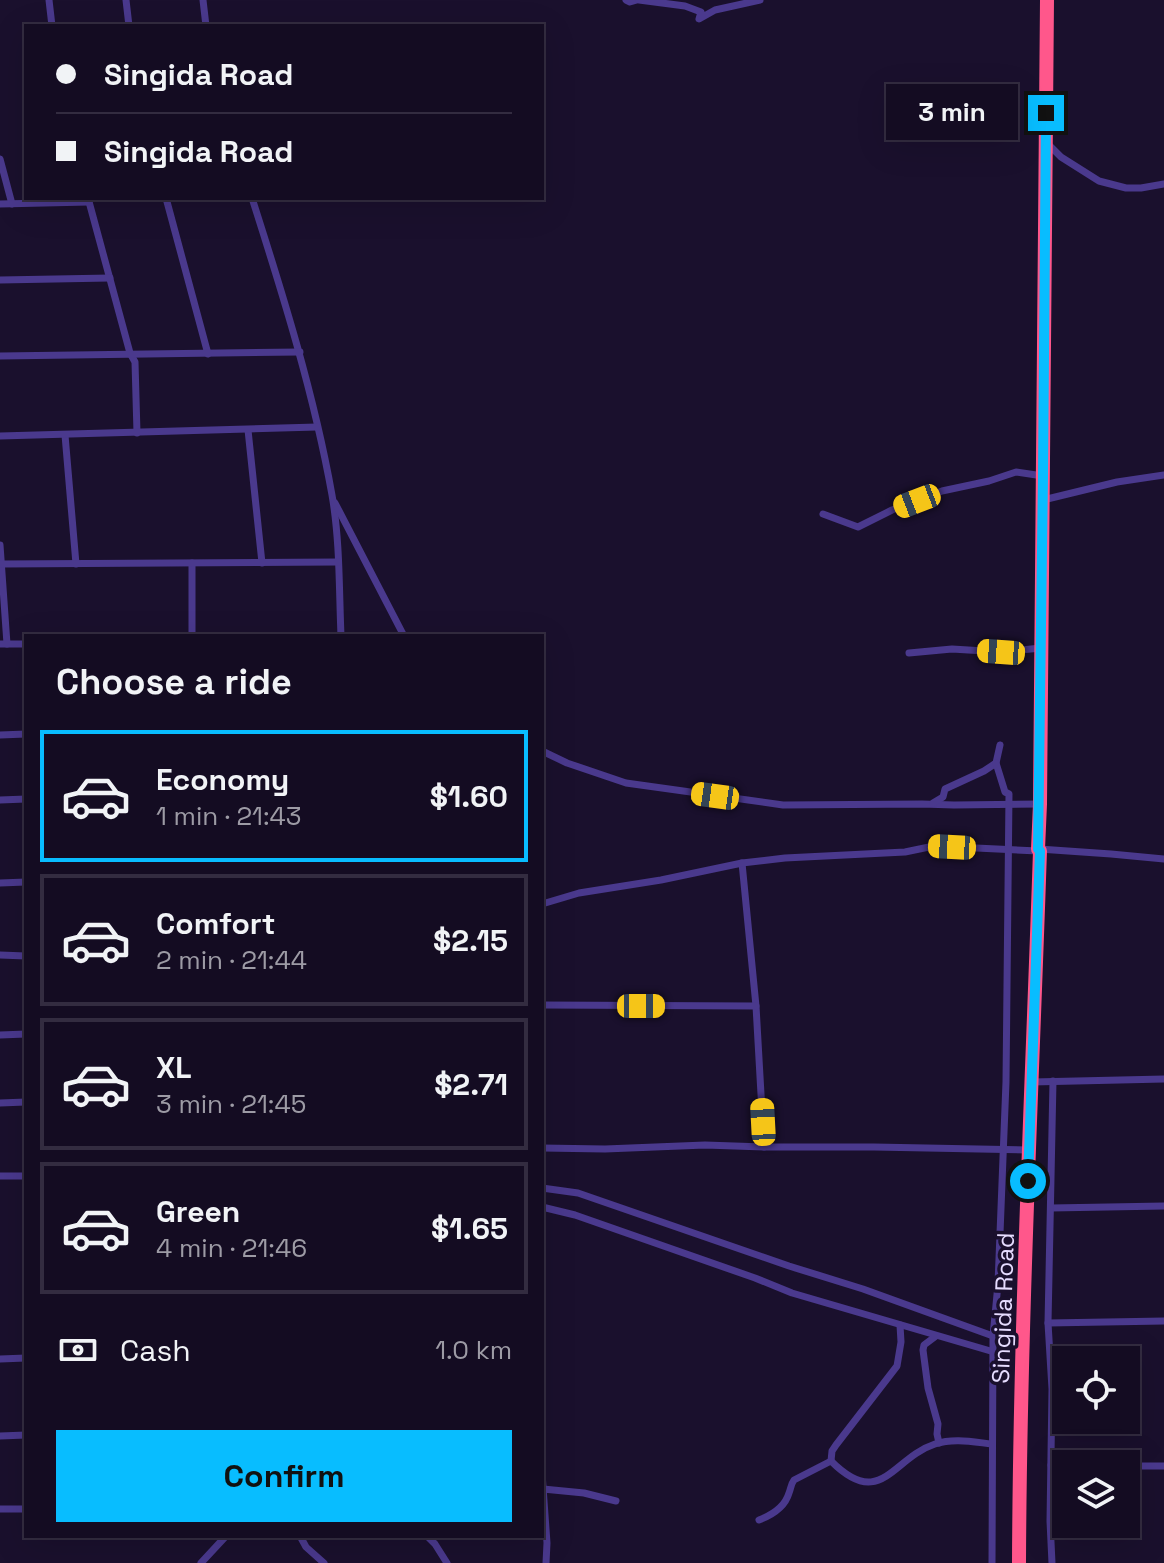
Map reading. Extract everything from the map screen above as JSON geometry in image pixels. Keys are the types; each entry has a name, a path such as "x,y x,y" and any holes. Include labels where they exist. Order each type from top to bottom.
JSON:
{"highway":[{"name":"Singida Road","path":"1019,1563 1040,804 1047,0"}],"street":[{"path":"49,0 52,24"},
{"path":"126,0 129,24"},
{"path":"203,0 206,24"},
{"path":"626,0 685,6 701,12 699,19 715,10 760,0"},
{"path":"1045,140 1061,157 1099,181 1126,188 1164,184"},
{"path":"0,159 12,204"},
{"path":"0,204 88,200 135,362 137,433"},
{"path":"167,200 208,354"},
{"path":"253,200 300,352 332,497 341,634"},
{"path":"0,280 110,278"},
{"path":"0,356 300,352"},
{"path":"0,436 317,427"},
{"path":"248,430 262,563"},
{"path":"65,435 76,564"},
{"path":"823,514 858,527 942,491 1016,472 1043,476"},
{"path":"1043,500 1117,482 1164,475"},
{"path":"332,497 403,634"},
{"path":"0,545 3,644 24,644"},
{"path":"2,564 338,562"},
{"path":"192,563 192,634"},
{"path":"909,653 952,649 1001,652 1041,648"},
{"path":"0,735 24,734"},
{"path":"992,1563 993,1336 1003,1150 1010,851 1009,794 1005,792 996,763 1000,745"},
{"path":"544,752 626,783 783,805 1040,804"},
{"path":"932,804 943,797 945,789 996,763"},
{"path":"0,800 24,799"},
{"path":"544,903 579,893 742,863 905,852 934,846 1164,859"},
{"path":"742,863 756,1006 764,1147"},
{"path":"0,883 24,882"},
{"path":"0,955 24,956"},
{"path":"544,1005 756,1006"},
{"path":"0,1035 24,1034"},
{"path":"1032,1082 1164,1079"},
{"path":"1052,1563 1052,1389 1048,1323 1053,1081"},
{"path":"0,1103 24,1102"},
{"path":"544,1148 705,1145 1029,1150"},
{"path":"0,1176 24,1176"},
{"path":"544,1188 578,1193 993,1336"},
{"path":"1051,1208 1164,1206"},
{"path":"544,1207 575,1215 792,1293 994,1352"},
{"path":"1048,1323 1164,1321"},
{"path":"831,1461 836,1445 897,1366 900,1325"},
{"path":"936,1336 924,1345 923,1350 939,1443"},
{"path":"0,1359 24,1358"},
{"path":"0,1436 24,1435"},
{"path":"831,1461 852,1477 869,1483 939,1443 960,1440 992,1444"},
{"path":"759,1520 768,1517 784,1503 794,1480 831,1461"},
{"path":"1140,1466 1164,1466"},
{"path":"544,1489 584,1493 616,1501"},
{"path":"544,1502 546,1563"},
{"path":"0,1509 24,1509"},
{"path":"201,1563 224,1538"},
{"path":"301,1538 306,1547 324,1563"},
{"path":"429,1538 447,1563"}],"route":[{"path":"1028,1181 1040,851 1046,113"}]}
